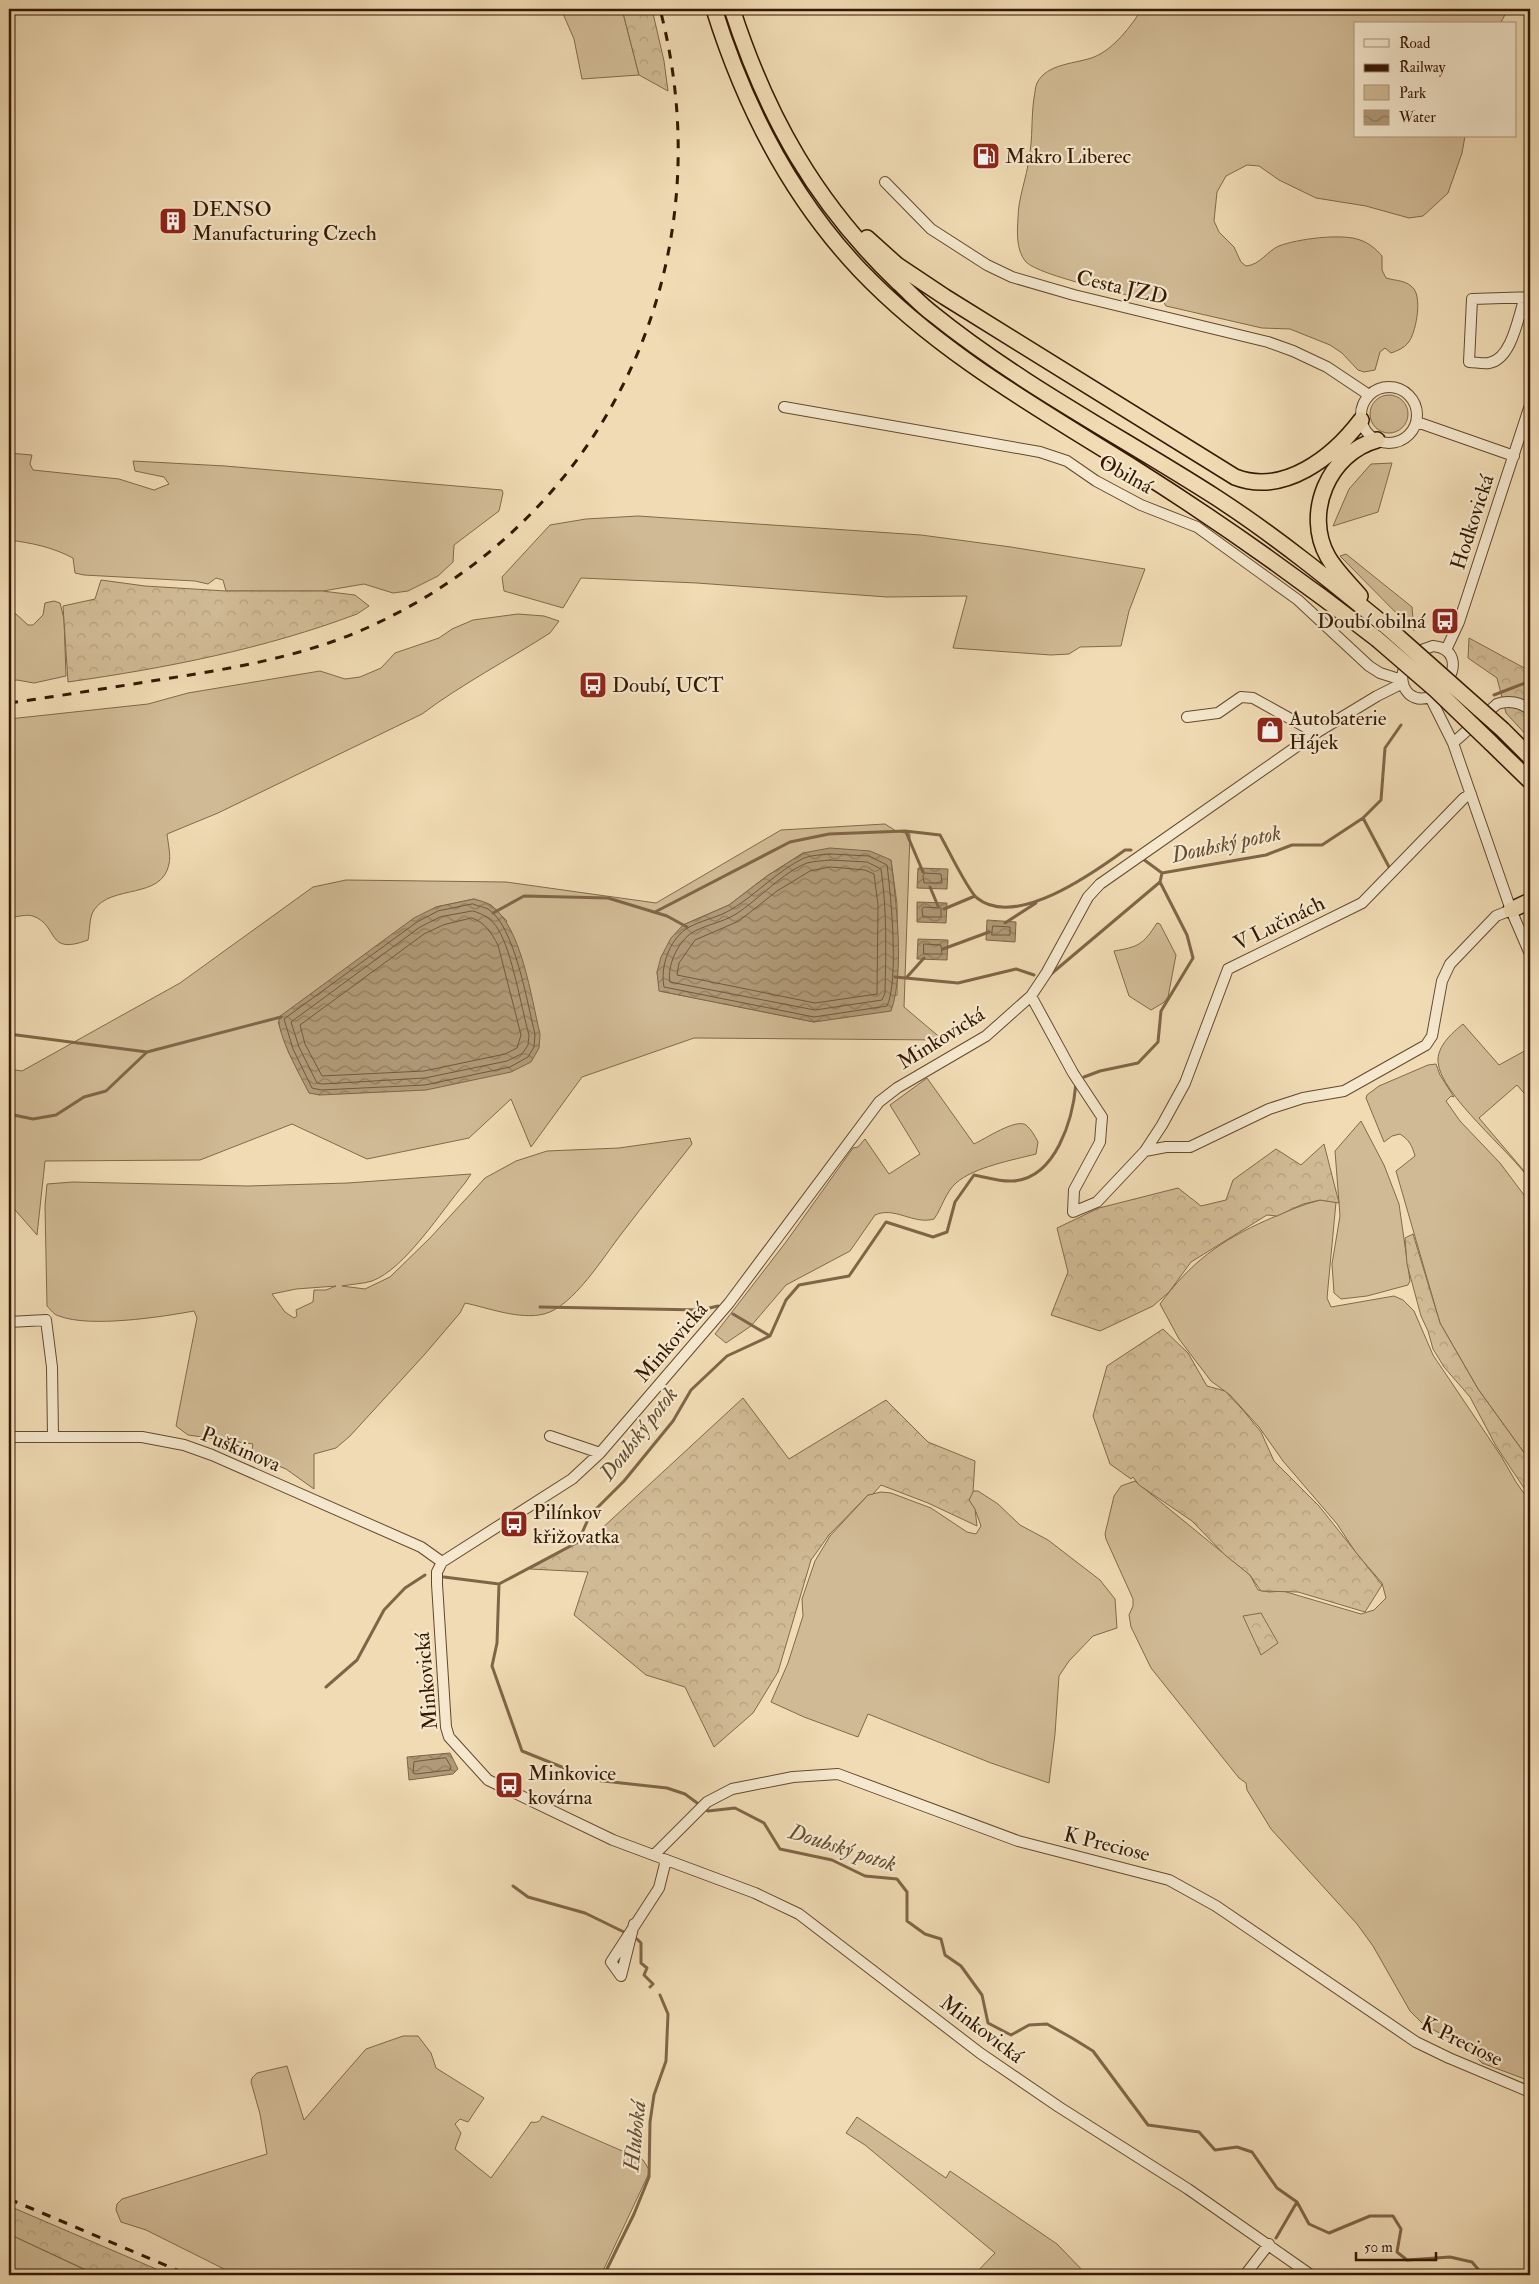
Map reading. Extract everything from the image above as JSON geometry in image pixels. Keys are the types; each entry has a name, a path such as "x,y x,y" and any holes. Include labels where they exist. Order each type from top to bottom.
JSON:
{"highway":[{"path":"714,9 730,61 753,113 776,156 824,227 860,270 921,327 989,377 1207,515 1282,566 1376,639 1436,690 1530,780"},
{"path":"732,9 748,57 769,106 815,185 874,259 931,314 1022,378 1219,500 1292,551 1387,627 1503,730 1530,757"},
{"path":"815,185 897,265 1235,476 1248,482 1263,483 1290,477 1312,465 1342,442 1361,420"},
{"path":"1377,440 1357,448 1338,464 1330,476 1319,506 1319,525 1328,557 1387,627"},
{"path":"1511,910 1530,901"}],"street":[{"name":"Cesta JZD","path":"885,182 932,229 986,265 1012,277 1074,295 1268,342 1327,367 1369,395"},
{"path":"1528,297 1508,348 1502,358 1489,363 1469,362 1472,299 1528,297"},
{"path":"1387,386 1406,392 1415,402 1418,416 1410,435 1398,442 1384,443 1367,432 1361,420 1362,406 1369,395 1387,386"},
{"name":"Hodkovická","path":"1446,650 1459,622 1530,405"},
{"name":"Obilná","path":"784,407 1040,452 1067,461 1096,481 1141,505 1197,527 1298,600 1369,666 1380,673 1402,681"},
{"path":"1417,422 1514,456"},
{"path":"1433,646 1446,650 1452,659 1452,673 1437,693 1430,697 1420,698 1408,692 1402,681 1406,666 1422,648 1433,646"},
{"name":"Minkovická","path":"1311,2275 1269,2244 980,2053 799,1914 756,1893 613,1840 488,1780 449,1737 446,1727 436,1584 442,1562 572,1479 600,1453 729,1303 879,1102 897,1088 986,1036 1031,996 1093,890 1316,733 1402,681"},
{"path":"1187,717 1218,714 1241,697 1253,698 1316,733"},
{"path":"1430,697 1454,743 1511,910 1530,954"},
{"path":"1454,743 1497,704 1507,702 1520,704 1530,710"},
{"name":"V Lučinách","path":"1031,996 1073,1073 1102,1117 1100,1142 1074,1190 1073,1212 1097,1202 1145,1151 1162,1126 1185,1083 1228,969 1362,903 1464,798 1471,794"},
{"path":"1145,1151 1166,1147 1190,1146 1269,1109 1303,1098 1344,1091 1426,1044 1432,1036 1442,981 1450,964 1496,916 1511,910"},
{"path":"9,1322 46,1320 52,1367 53,1436"},
{"path":"550,1436 600,1453"},
{"name":"Puškinova","path":"9,1437 142,1437 184,1445 212,1455 421,1547 442,1562"},
{"name":"K Preciose","path":"654,1855 707,1802 732,1789 793,1777 838,1774 1018,1841 1169,1880 1216,1906 1416,2042 1457,2062 1530,2092"},
{"path":"634,1924 659,1888 666,1860"},
{"path":"1245,2275 1269,2244"}],"green space":[{"path":"561,9 622,9 639,75 582,79 574,39"},
{"path":"622,9 652,9 664,61 668,91 639,75"},
{"path":"1142,9 1508,9 1501,22 1354,22 1354,138 1465,138 1462,153 1448,193 1423,216 1409,218 1366,206 1316,198 1279,180 1259,166 1247,165 1226,176 1217,192 1214,221 1219,232 1234,247 1241,262 1246,266 1259,261 1275,248 1287,243 1331,237 1352,238 1369,245 1382,256 1382,270 1386,278 1405,282 1414,289 1418,308 1416,324 1411,338 1406,345 1398,350 1391,353 1385,348 1380,352 1375,370 1364,372 1358,370 1342,353 1330,345 1290,329 1262,328 1166,306 1163,301 1152,301 1066,279 1048,273 1026,262 1020,252 1018,241 1018,210 1028,165 1037,83 1048,71 1062,65 1094,57 1108,49 1127,30"},
{"path":"1389,395 1402,401 1408,414 1402,427 1389,433 1376,427 1370,414 1376,401"},
{"path":"9,453 32,455 30,464 33,470 119,479 154,490 169,484 164,477 135,471 133,461 225,466 502,490 503,493 499,511 454,545 453,562 438,576 408,591 393,593 364,584 323,591 226,591 223,580 216,578 208,584 195,581 75,573 73,558 42,546 9,540"},
{"path":"1392,463 1378,512 1333,526 1349,489 1371,464"},
{"path":"638,516 921,535 1011,547 1145,569 1129,611 1121,646 1080,647 1069,654 1051,655 953,648 967,596 887,597 697,583 581,578 563,608 504,591 502,577 550,525 586,519"},
{"path":"1346,554 1412,607 1414,631 1340,556"},
{"path":"101,580 145,586 226,591 322,591 355,595 369,606 357,614 251,647 178,664 68,682 63,606 95,599"},
{"path":"54,601 60,603 64,619 66,676 34,683 17,680 9,681 9,613 16,614 28,625 33,625 43,615 45,603"},
{"path":"518,614 544,616 559,621 550,633 469,682 422,714 218,813 167,834 170,860 164,875 157,883 147,888 112,897 102,902 92,913 88,940 74,944 65,944 54,938 47,926 33,916 24,915 9,918 9,719 148,704 188,693 320,671 345,679 360,677 381,668 395,653 439,638 452,629 473,620"},
{"path":"1469,638 1528,670 1530,669 1530,739 1506,713 1497,678 1468,658"},
{"path":"885,824 896,831 910,834 904,1007 943,1040 694,1038 582,1077 531,1147 511,1099 469,1138 367,1159 292,1124 200,1160 45,1161 37,1235 9,1203 9,1069 22,1071 180,983 313,887 346,880 506,882 656,903 781,830","holes":["803,853 891,860 897,904 897,995 814,1022 660,991 657,972 683,925 729,905 767,876","474,899 491,905 507,921 320,1095 309,1092 288,1051 278,1022 436,907"]},
{"path":"1157,923 1160,924 1176,955 1168,997 1163,1003 1151,1010 1129,996 1114,951 1139,944 1148,936"},
{"path":"1463,1024 1499,1065 1530,1048 1530,1100 1517,1085 1479,1118 1530,1180 1463,1106 1442,1075 1438,1062 1440,1051 1450,1036"},
{"path":"1436,1064 1440,1075 1454,1097 1451,1096 1446,1101 1460,1121 1500,1163 1530,1203 1530,1461 1478,1389 1440,1323 1396,1171 1415,1156 1414,1152 1408,1141 1400,1134 1392,1136 1384,1142 1366,1098 1367,1095 1379,1086 1428,1065"},
{"path":"927,1078 974,1144 1000,1130 1015,1124 1021,1124 1030,1128 1038,1142 1036,1154 983,1168 964,1177 949,1191 934,1219 919,1220 890,1213 875,1215 850,1251 786,1285 751,1326 726,1343 715,1334 786,1242 853,1148 858,1147 865,1139 889,1174 920,1154 890,1105"},
{"path":"1361,1121 1384,1165 1399,1204 1410,1281 1408,1285 1367,1296 1341,1299 1334,1293 1332,1264 1340,1216 1335,1151"},
{"path":"690,1138 692,1144 587,1280 566,1302 544,1314 524,1316 465,1303 460,1313 425,1354 350,1436 336,1448 314,1454 314,1489 286,1469 251,1455 253,1444 188,1435 176,1426 197,1318 194,1311 126,1320 89,1321 57,1315 47,1306 45,1206 47,1184 73,1182 248,1186 348,1183 471,1174 422,1238 397,1264 385,1274 372,1281 342,1286 365,1289 390,1277 430,1238 485,1178 516,1161 547,1151 619,1148","holes":["336,1286 326,1290 314,1290 313,1302 296,1310 297,1316 294,1318 285,1312 272,1294 296,1289"]},
{"path":"1324,1144 1339,1203 1320,1200 1303,1204 1277,1216 1267,1215 1191,1262 1169,1292 1153,1306 1100,1331 1051,1315 1068,1272 1057,1228 1099,1208 1178,1188 1201,1206 1226,1200 1233,1180 1276,1149 1301,1165"},
{"path":"1320,1200 1336,1202 1327,1298 1331,1307 1394,1296 1403,1300 1414,1311 1433,1355 1530,1502 1530,2081 1482,2063 1467,2048 1423,2024 1410,2011 1373,1946 1357,1924 1271,1829 1247,1790 1246,1783 1239,1778 1151,1668 1131,1627 1129,1615 1133,1606 1133,1599 1106,1539 1105,1534 1114,1496 1121,1486 1135,1481 1250,1575 1258,1590 1269,1592 1283,1591 1361,1614 1374,1610 1386,1598 1382,1583 1356,1553 1337,1524 1283,1461 1259,1427 1230,1395 1211,1381 1179,1339 1160,1304 1183,1276 1221,1245 1267,1220"},
{"path":"1413,1234 1440,1323 1478,1389 1530,1461 1530,1497 1496,1446 1470,1397 1444,1367 1433,1349 1421,1316 1407,1264 1405,1238"},
{"path":"1163,1329 1188,1353 1207,1386 1225,1391 1242,1409 1261,1432 1274,1461 1319,1506 1382,1585 1365,1612 1298,1592 1261,1591 1250,1575 1225,1555 1192,1521 1139,1485 1133,1477 1131,1479 1110,1464 1093,1416 1107,1366"},
{"path":"743,1398 789,1459 886,1400 928,1442 975,1461 973,1492 969,1500 975,1509 977,1526 928,1503 881,1485 873,1494 868,1495 829,1535 811,1560 778,1672 753,1713 714,1747 685,1687 646,1675 574,1615 588,1572 530,1569 599,1531"},
{"path":"978,1491 998,1504 1020,1525 1048,1540 1100,1580 1115,1599 1117,1628 1093,1636 1069,1661 1059,1676 1049,1783 991,1763 868,1714 858,1737 804,1717 771,1702 788,1663 803,1616 802,1599 815,1561 830,1536 868,1495 881,1492 891,1493 931,1508 967,1532 976,1534 981,1526 969,1500 970,1494"},
{"path":"1261,1613 1278,1643 1261,1655 1243,1616"},
{"path":"403,2036 418,2036 431,2053 436,2068 484,2098 468,2122 460,2119 455,2124 461,2133 455,2149 491,2178 531,2122 538,2122 542,2116 643,2160 650,2171 601,2275 236,2275 146,2230 121,2222 116,2210 117,2204 122,2199 267,2154 260,2114 251,2082 257,2073 287,2066 304,2120 366,2049"},
{"path":"857,2117 946,2178 950,2171 1057,2244 1087,2275 974,2275 995,2253 865,2145 846,2133"},
{"path":"9,2206 170,2275 97,2275 9,2234"},
{"path":"9,2234 96,2275 9,2275"}],"water":[{"path":"830,848 870,851 891,860 897,916 898,977 891,1011 814,1022 659,991 657,972 661,957 671,938 683,925 729,905 767,876 803,853"},
{"path":"918,868 948,869 947,889 917,888"},
{"path":"474,899 492,906 511,930 518,947 529,983 540,1034 539,1048 531,1062 511,1072 426,1090 320,1095 309,1093 285,1044 279,1025 279,1017 414,918 436,907"},
{"path":"917,902 947,903 946,923 917,922"},
{"path":"987,920 1016,922 1015,942 986,940"},
{"path":"918,939 948,940 947,960 917,959"},
{"path":"450,1753 458,1769 453,1774 409,1780 407,1757"}],"waterway":[{"name":"Doubský potok","path":"1494,695 1530,681"},
{"name":"Doubský potok","path":"1084,1077 1100,1071 1138,1063 1158,1042 1161,1011 1193,958 1187,935 1160,882 1162,873 1266,855 1292,845 1322,845 1363,818 1381,800 1385,748 1401,725"},
{"path":"1363,818 1389,867"},
{"path":"655,912 790,842 829,834 905,831 940,835 973,894 993,906 1012,907 1032,903 1053,895 1074,884 1125,850 1131,850"},
{"path":"906,832 923,872"},
{"path":"1143,859 1162,873"},
{"path":"1051,974 1160,882"},
{"path":"930,887 938,906"},
{"path":"493,913 524,896 608,898 667,916 687,927"},
{"path":"944,909 975,896"},
{"path":"1005,923 1036,903"},
{"path":"943,949 989,932"},
{"path":"907,977 924,958"},
{"path":"895,977 958,983 1016,969 1034,975"},
{"path":"9,1114 33,1119 56,1115 84,1097 106,1091 147,1052 281,1017"},
{"path":"9,1034 147,1052"},
{"name":"Doubský potok","path":"1076,1083 1066,1129 1051,1159 1040,1170 1027,1178 1012,1181 974,1175 955,1202 947,1232 933,1237 886,1222 849,1276 799,1285 786,1300 770,1336 727,1356 691,1390 673,1421 624,1481 590,1515 578,1542 499,1584 497,1643 492,1666 522,1751 594,1780 667,1788 685,1794 708,1811 735,1808 764,1823 780,1849 832,1860 865,1876 897,1879 907,1892 907,1921 925,1934 941,1939 945,1955 961,1966 982,1995 988,2023 1011,2035 1029,2025 1047,2024 1093,2051 1148,2125 1199,2132 1215,2150 1237,2147 1252,2152 1277,2188 1297,2202 1309,2224 1329,2233 1370,2216 1393,2216 1401,2229 1397,2252 1407,2260 1450,2257 1472,2262 1483,2275"},
{"path":"540,1307 701,1310 718,1306"},
{"path":"733,1314 770,1336"},
{"path":"326,1687 357,1660 384,1610 405,1588 425,1575"},
{"path":"444,1577 499,1584"},
{"name":"Hluboká","path":"513,1886 528,1897 585,1913 626,1933"},
{"name":"Hluboká","path":"637,1939 641,1943 641,1963 647,1968 644,1975 653,1984 650,1987"},
{"name":"Hluboká","path":"604,2275 634,2214 649,2177 650,2122 654,2095 666,2061 668,2014 660,1995"},
{"path":"1276,2238 1297,2202"}],"railway":[{"path":"9,703 185,676 265,661 344,637 369,627 453,579 525,520 584,450 629,372 660,287 676,197 676,104 660,9"},
{"path":"9,2199 189,2275"}],"place":[{"name":"Makro Liberec","path":"986,156"},
{"name":"DENSO Manufacturing Czech","path":"173,221"},
{"name":"Doubí obilná","path":"1445,621"},
{"name":"Doubí, UCT","path":"593,685"},
{"name":"Autobaterie Hájek","path":"1270,730"},
{"name":"Pilínkov křižovatka","path":"514,1524"},
{"name":"Minkovice kovárna","path":"509,1785"}]}
